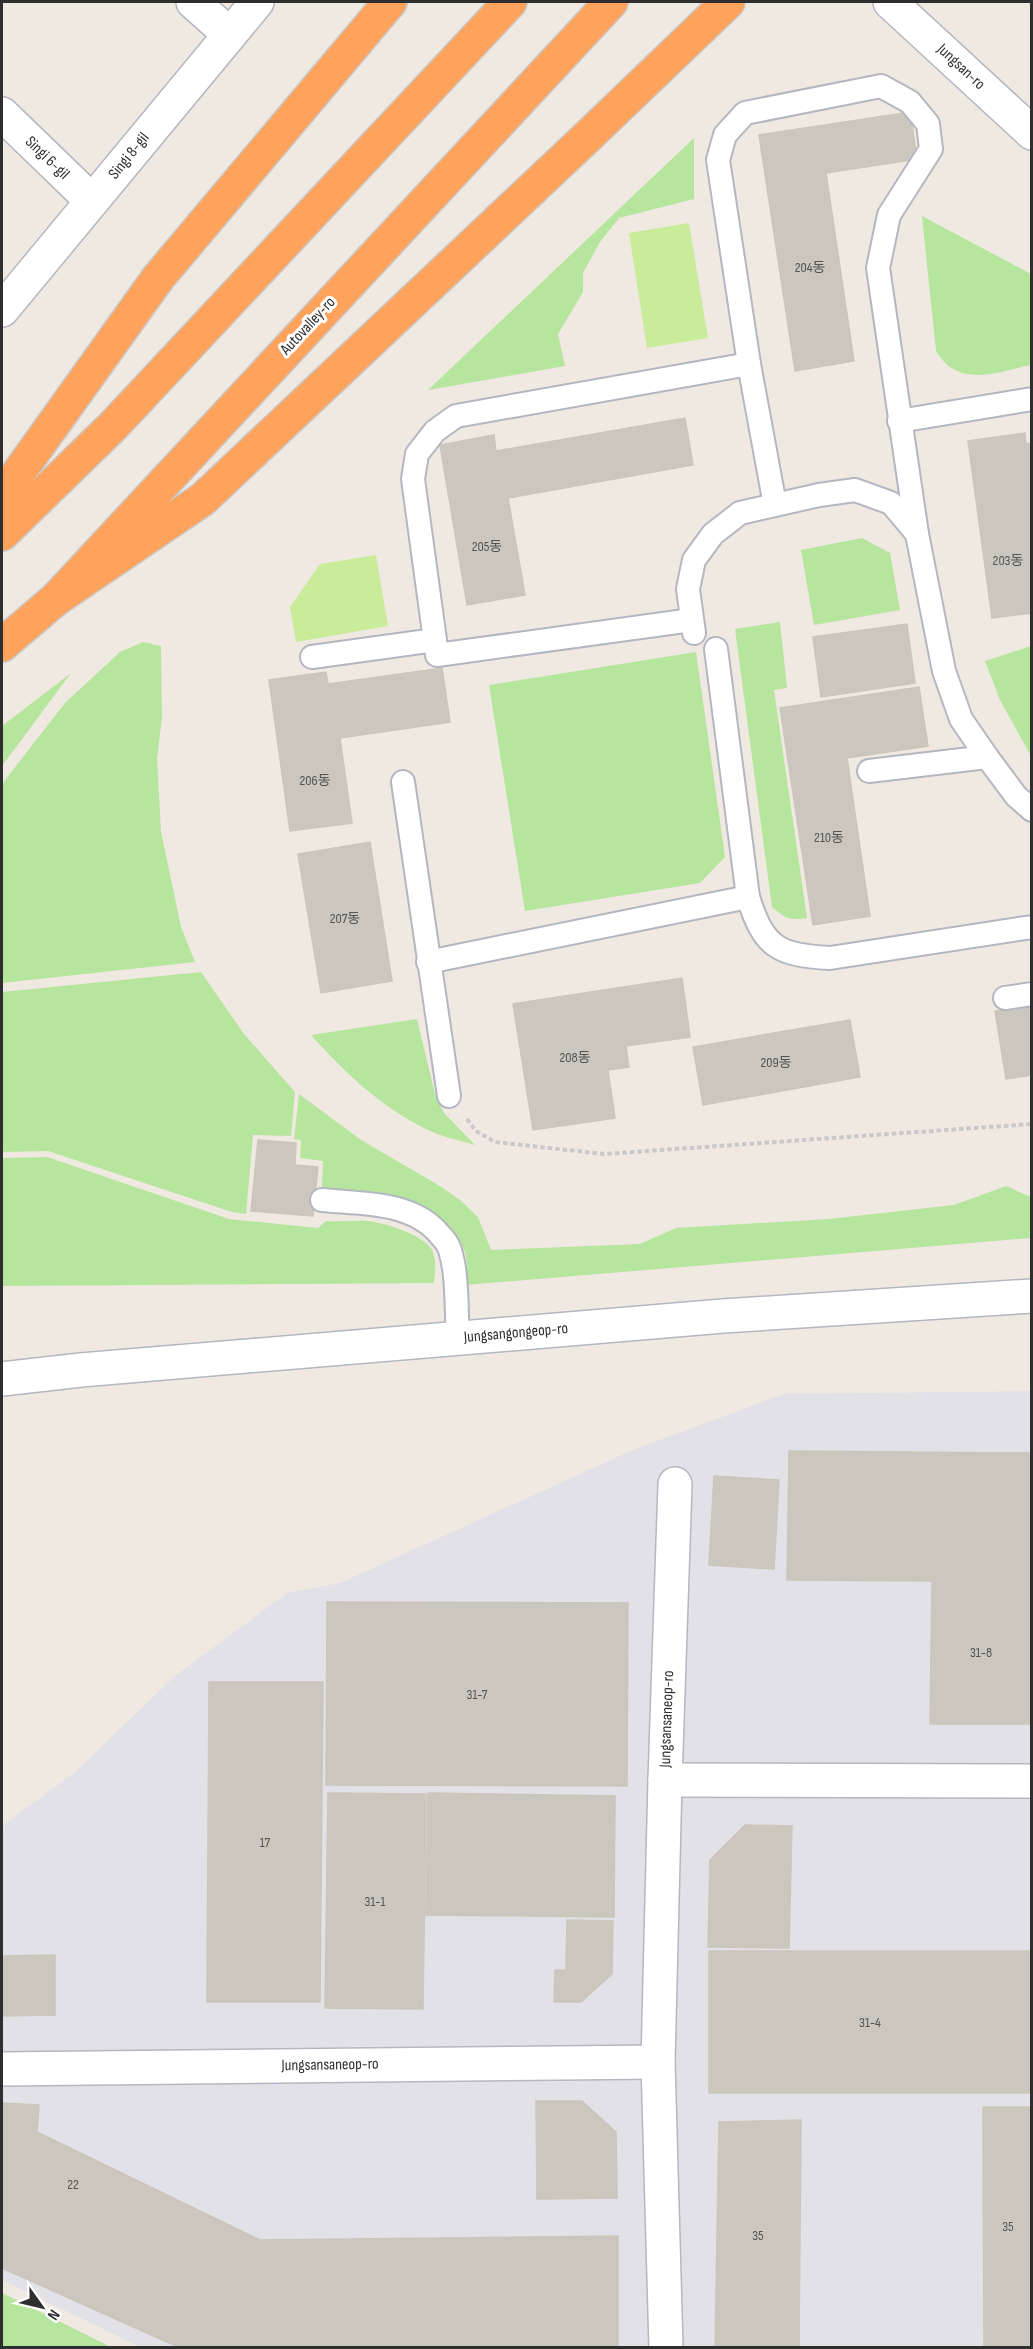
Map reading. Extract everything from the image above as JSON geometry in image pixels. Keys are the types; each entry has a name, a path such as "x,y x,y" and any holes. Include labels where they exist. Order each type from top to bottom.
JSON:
{"highway":[{"path":"2,496 158,278 390,2"},
{"path":"2,534 113,426 510,2"},
{"name":"Autovalley-ro","path":"2,645 56,599 611,2"},
{"path":"56,599 203,498 728,2"}],"street":[{"path":"193,2 229,34"},
{"name":"Singi 8-gil","path":"2,310 257,2"},
{"name":"Jungsan-ro","path":"890,2 1032,133"},
{"name":"Singi 6-gil","path":"2,114 92,201"},
{"name":"Jungsangongeop-ro","path":"2,1379 104,1368 723,1316 1032,1296"},
{"name":"Jungsansaneop-ro","path":"666,2348 658,2062 675,1484"},
{"path":"665,1780 1032,1780"},
{"name":"Jungsansaneop-ro","path":"2,2068 658,2062"}],"lane":[{"path":"775,505 749,364 718,160 725,135 745,113 881,86 910,102 928,124 931,149 889,215 879,268 899,421 917,534 944,671 961,719 1016,796 1032,810"},
{"path":"749,364 456,416 435,431 417,454 413,479 436,655 693,627 688,589 694,560 713,534 740,513 819,495 855,490 891,503 917,534"},
{"path":"899,421 1032,399"},
{"path":"312,657 435,640"},
{"path":"716,649 748,897 755,919 768,940 786,952 806,957 830,957 1032,927"},
{"path":"869,771 987,757"},
{"path":"403,782 448,1096"},
{"path":"428,962 748,897"},
{"path":"1005,999 1032,994"},
{"path":"322,1200 394,1207 419,1218 437,1231 450,1247 453,1260 458,1338"}],"path":[{"path":"448,1096 476,1131 495,1142 604,1154 1032,1124"}],"shaded area":[{"path":"1031,1391 1031,2347 140,2347 2,2280 2,1826 74,1773 175,1676 287,1593 340,1583 635,1449 784,1394"}],"green space":[{"path":"694,138 694,199 619,218 600,242 583,273 583,292 558,334 565,366 428,390"},
{"path":"922,216 1031,274 1031,365 992,374 967,374 945,363 936,351"},
{"path":"689,223 708,338 647,348 629,233"},
{"path":"862,538 890,553 900,610 814,625 801,550"},
{"path":"376,555 388,626 296,642 290,607 320,564"},
{"path":"780,622 787,688 774,690 807,918 801,919 788,918 772,907 735,629"},
{"path":"143,642 161,646 162,718 157,759 161,832 181,927 195,962 2,983 2,784 65,703 120,652"},
{"path":"1032,646 1031,756 1000,700 985,661"},
{"path":"696,652 725,857 700,883 525,911 489,685"},
{"path":"71,673 2,766 2,726"},
{"path":"201,972 244,1034 295,1092 291,1136 253,1135 246,1214 232,1212 48,1151 2,1152 2,992"},
{"path":"417,1019 435,1094 444,1113 475,1145 435,1133 400,1115 368,1091 311,1035"},
{"path":"299,1094 361,1140 460,1200 478,1217 491,1250 640,1244 676,1228 829,1219 954,1205 1006,1186 1031,1197 1031,1238 466,1285 465,1252 455,1234 441,1220 404,1202 322,1187 323,1161 300,1158 301,1140 294,1139"},
{"path":"47,1157 229,1219 318,1228 326,1221 369,1221 394,1227 421,1239 432,1250 435,1262 434,1283 2,1286 2,1158"},
{"path":"2,2293 111,2347 2,2347"}],"building":[{"path":"910,112 917,159 826,173 854,361 795,371 759,135"},
{"path":"685,418 693,465 508,498 525,595 467,605 440,445 494,435 496,451"},
{"path":"1025,433 1026,444 1032,443 1032,487 1029,488 1032,508 1032,613 992,618 968,441"},
{"path":"907,624 915,683 821,697 813,637"},
{"path":"442,668 450,722 340,738 352,823 290,831 269,680 326,672 328,684"},
{"path":"919,687 928,746 847,758 870,916 813,925 780,708"},
{"path":"370,842 392,981 321,993 298,854"},
{"path":"682,978 690,1037 626,1046 629,1067 608,1070 615,1118 533,1130 513,1004"},
{"path":"1032,1005 1032,1075 1006,1079 995,1011"},
{"path":"850,1020 860,1077 703,1105 693,1047"},
{"path":"258,1140 296,1143 295,1165 318,1167 313,1216 251,1211"},
{"path":"789,1451 1032,1453 1032,1724 930,1724 932,1581 787,1580"},
{"path":"714,1476 779,1480 774,1569 709,1565"},
{"path":"327,1602 628,1603 627,1786 326,1785"},
{"path":"209,1682 323,1682 320,2002 207,2002"},
{"path":"328,1793 426,1794 423,2009 325,2008"},
{"path":"428,1793 615,1796 614,1917 426,1915"},
{"path":"745,1825 792,1826 789,1948 708,1947 710,1860"},
{"path":"567,1920 613,1921 612,1974 581,2002 554,2002 555,1970 566,1970"},
{"path":"709,1951 1032,1951 1032,2093 709,2093"},
{"path":"55,1955 55,2015 2,2016 2,1956"},
{"path":"536,2101 582,2101 616,2132 617,2198 537,2199"},
{"path":"2,2103 39,2105 37,2132 260,2240 618,2236 618,2348 180,2348 2,2268"},
{"path":"983,2107 1032,2107 1032,2345 984,2346"},
{"path":"801,2120 799,2348 715,2348 719,2122"}]}
